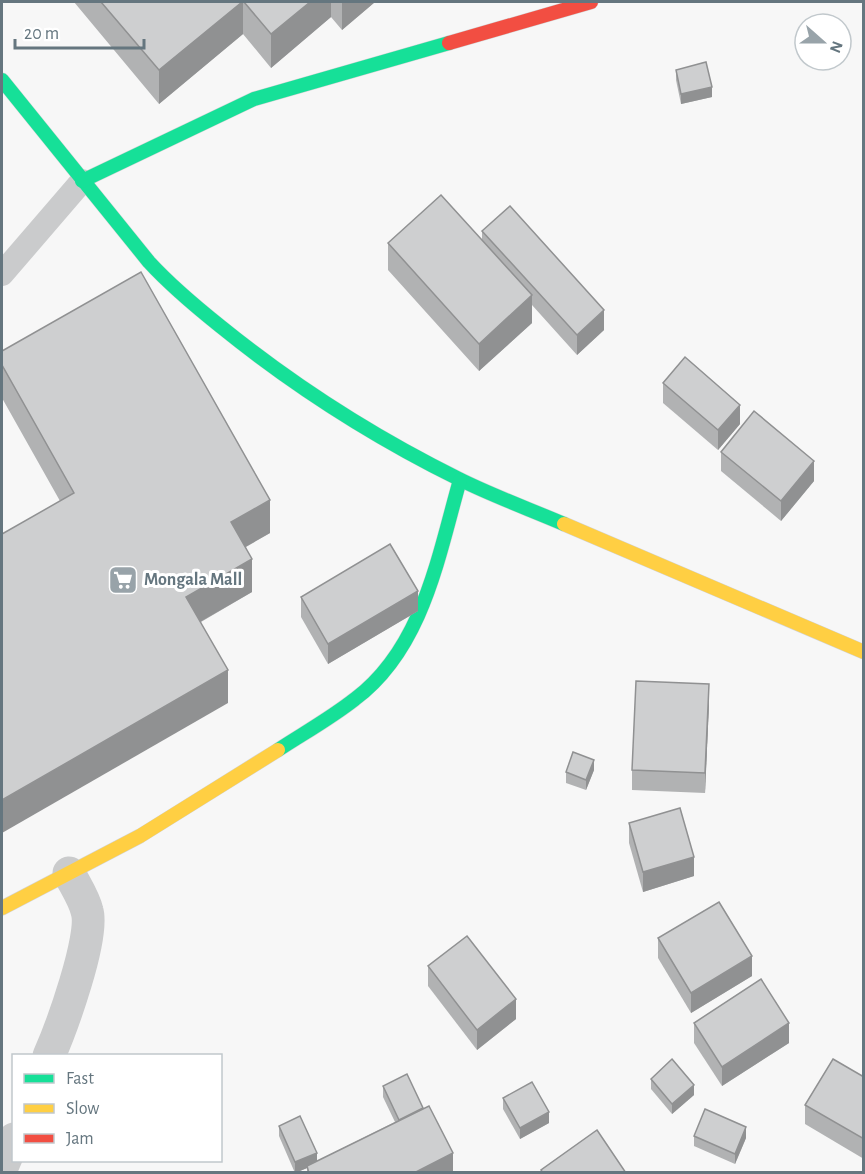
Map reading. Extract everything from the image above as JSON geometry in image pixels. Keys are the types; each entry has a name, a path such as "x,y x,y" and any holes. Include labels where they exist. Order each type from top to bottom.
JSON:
{"street":[{"path":"82,181 254,99 591,2"},
{"path":"2,80 82,181 171,286 247,348 352,421 460,480 864,652"},
{"path":"2,908 140,836 356,699 387,670 407,638 425,600 460,480"},
{"path":"50,1054 71,998 87,932 88,912 69,873"},
{"path":"2,1167 12,1144"}],"lane":[{"path":"2,274 82,181"}],"building":[{"path":"101,2 242,2 159,70"},
{"path":"244,2 310,2 271,34"},
{"path":"706,62 712,87 681,94 676,70"},
{"path":"441,195 532,295 479,344 388,243"},
{"path":"510,206 604,310 577,335 482,231"},
{"name":"Mongala Mall","path":"141,272 270,500 231,522 252,559 186,597 228,670 2,800 2,534 74,493 2,365 2,351"},
{"path":"685,357 740,405 718,430 663,383"},
{"path":"754,411 814,461 781,501 721,452"},
{"path":"390,544 418,591 328,644 301,597"},
{"path":"636,681 709,684 705,773 632,770"},
{"path":"573,752 594,760 586,780 566,772"},
{"path":"680,808 694,857 643,872 629,823"},
{"path":"719,902 752,956 691,993 658,938"},
{"path":"467,936 516,999 477,1030 428,966"},
{"path":"761,979 789,1023 722,1067 694,1023"},
{"path":"672,1059 694,1085 672,1104 651,1079"},
{"path":"833,1059 864,1077 864,1139 805,1105"},
{"path":"407,1074 423,1108 399,1120 383,1086"},
{"path":"532,1082 549,1112 520,1128 503,1098"},
{"path":"429,1106 453,1153 414,1173 309,1173 307,1166"},
{"path":"705,1109 746,1127 735,1154 694,1136"},
{"path":"300,1116 317,1153 295,1162 279,1126"},
{"path":"597,1130 626,1173 543,1173 541,1170"}],"traffic: fast":[{"path":"82,181 254,99 449,43"},
{"path":"2,80 149,262 220,326 306,390 396,446 472,485 564,524"},
{"path":"278,750 355,699 378,678 397,654 425,599 460,480"}],"traffic: slow":[{"path":"564,524 864,652"},
{"path":"2,908 140,836 278,750"}],"traffic: jam":[{"path":"449,43 591,2"}],"place":[{"name":"Mongala Mall","path":"123,580"}]}
